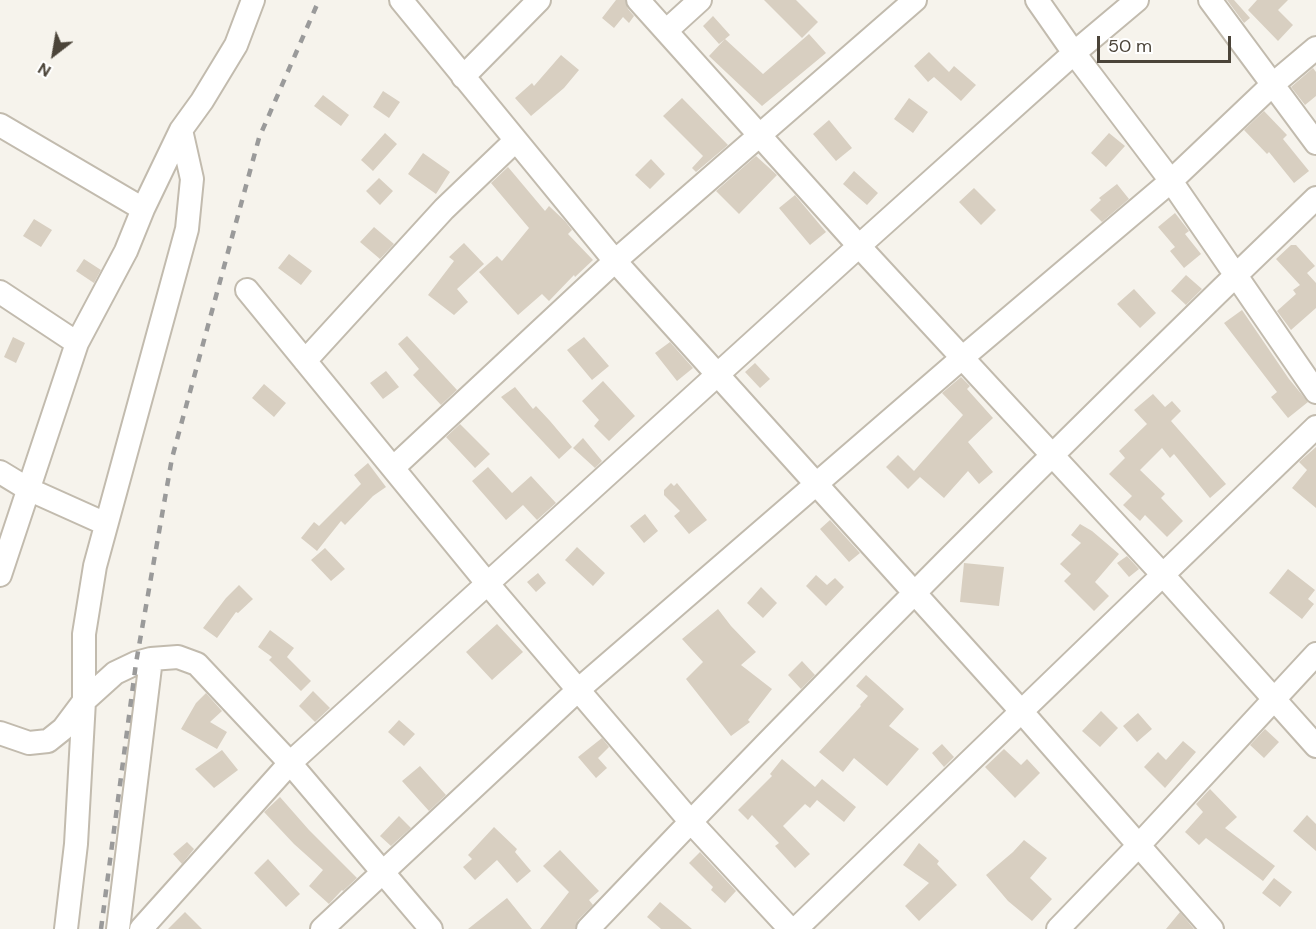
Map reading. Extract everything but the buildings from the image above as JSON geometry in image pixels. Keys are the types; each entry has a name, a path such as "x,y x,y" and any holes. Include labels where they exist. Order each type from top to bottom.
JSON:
{"street":[{"path":"0,575 77,344 126,251 143,209 181,130 202,101 236,45 253,0"},
{"path":"401,0 615,261 1022,712 1212,929"},
{"path":"463,77 538,0"},
{"path":"639,0 859,246 1163,575 1316,746"},
{"path":"666,30 700,0"},
{"path":"393,468 615,261 915,0"},
{"path":"1037,0 1171,181 1316,392"},
{"path":"141,929 290,763 859,246 1074,53 1137,0"},
{"path":"1210,0 1316,143"},
{"path":"322,929 578,690 962,357 1171,181 1272,85 1316,48"},
{"path":"0,125 143,209"},
{"path":"66,929 76,844 84,701 84,634 94,566 187,229 192,179 181,130"},
{"path":"305,361 444,209 516,141"},
{"path":"588,929 690,821 1051,456 1316,198"},
{"path":"247,290 487,583 690,821 790,929"},
{"path":"0,292 77,344"},
{"path":"796,929 1316,427"},
{"path":"0,472 28,489 106,524"},
{"path":"1058,929 1316,654"},
{"path":"0,733 29,743 48,741 63,729 84,701 115,673 136,663 152,659 177,657 197,664 290,763 431,929"},
{"path":"119,928 152,659"}],"railway":[{"path":"101,929 136,663 172,458 259,138 319,0"}]}
